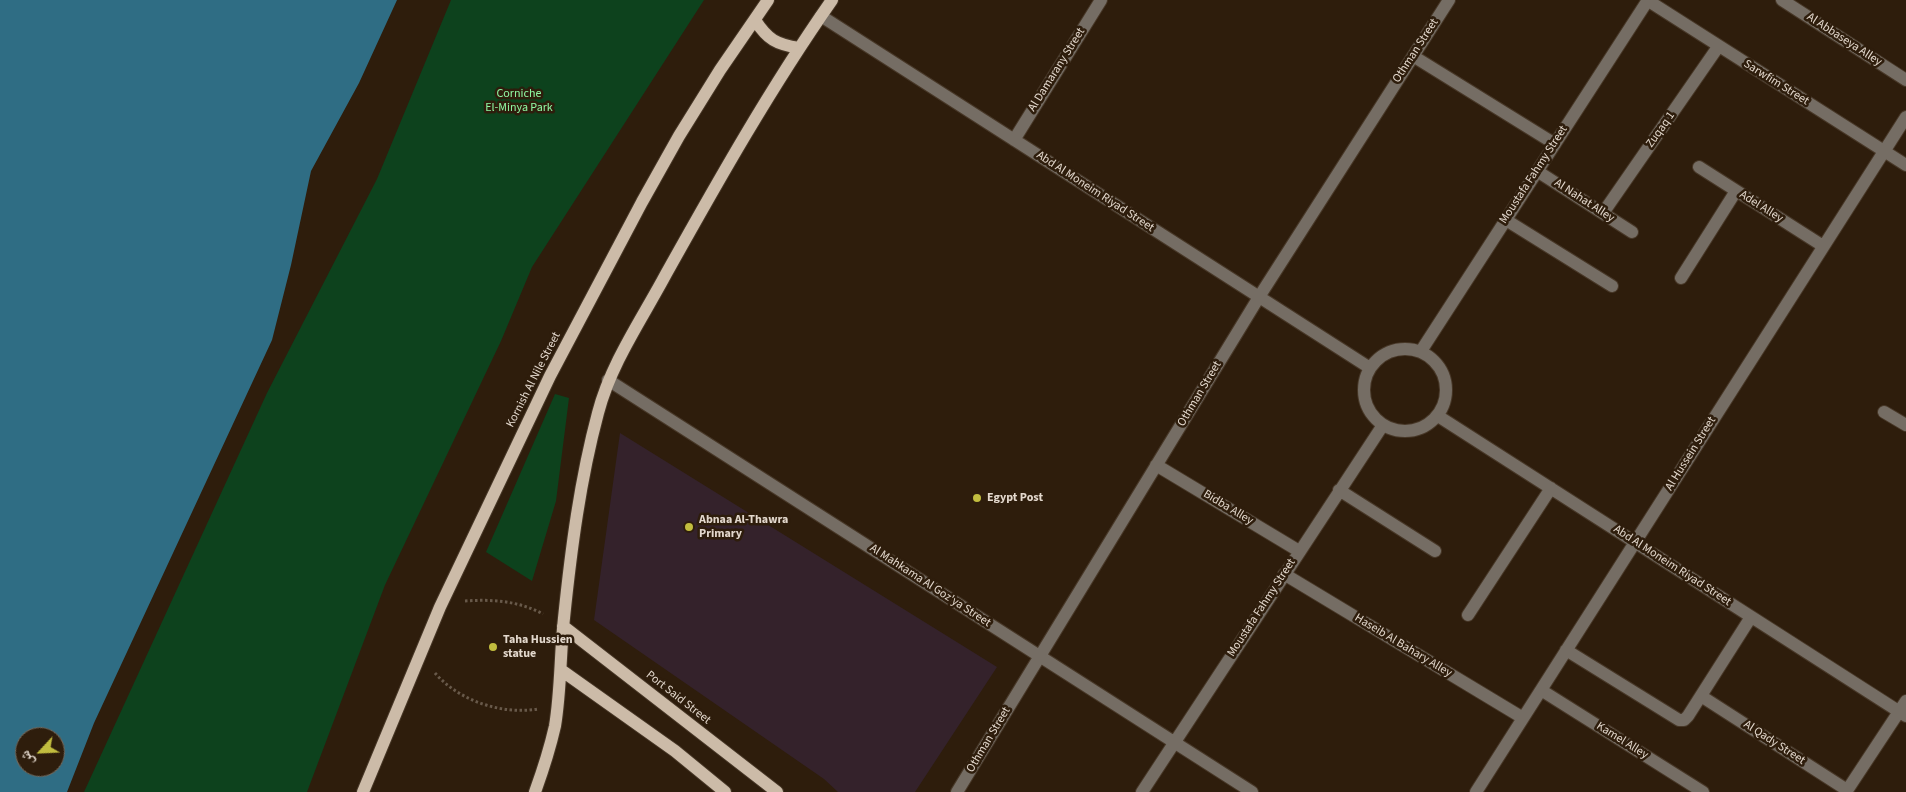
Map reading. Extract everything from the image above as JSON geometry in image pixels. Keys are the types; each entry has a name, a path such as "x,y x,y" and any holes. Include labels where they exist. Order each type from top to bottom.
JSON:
{"main road":[{"name":"Kornish Al Nile Street","path":"363,792 440,607 550,376 642,202 705,95 768,0"},
{"path":"535,792 555,726 561,670 563,626 573,537 590,449 608,380 705,204 799,48 832,0"},
{"path":"755,20 763,32 773,41 799,48"},
{"name":"Port Said Street","path":"563,626 777,792"},
{"path":"561,670 675,751 725,792"}],"street":[{"name":"Al Damarany Street","path":"1014,140 1100,0"},
{"name":"Othman Street","path":"957,792 1259,297 1449,0"},
{"name":"Sarwfim Street","path":"1647,0 1906,165"},
{"name":"Moustafa Fahmy Street","path":"1421,351 1647,0"},
{"name":"Al Abbaseya Alley","path":"1782,0 1906,80"},
{"name":"Abd Al Moneim Riyad Street","path":"821,16 1370,368"},
{"name":"Zuqaq 1","path":"1603,213 1718,47"},
{"path":"1413,56 1555,144"},
{"name":"Al Hussein Street","path":"1476,792 1906,117"},
{"name":"Adel Alley","path":"1699,167 1823,246"},
{"name":"Al Nahat Alley","path":"1537,171 1632,232"},
{"path":"1680,278 1736,191"},
{"path":"1506,220 1612,286"},
{"path":"1407,348 1421,351 1437,362 1446,379 1446,398 1438,416 1426,426 1412,431 1397,431 1383,425 1371,414 1365,399 1364,383 1370,368 1379,357 1392,350 1407,348"},
{"name":"Al Mahkama Al Goz'ya Street","path":"608,380 1252,792"},
{"path":"1884,412 1906,425"},
{"name":"Abd Al Moneim Riyad Street","path":"1438,416 1751,617 1904,710"},
{"name":"Moustafa Fahmy Street","path":"1142,792 1383,425"},
{"name":"Bidba Alley","path":"1156,465 1300,551"},
{"path":"1468,615 1551,488"},
{"path":"1340,490 1434,551"},
{"name":"Haseib Al Bahary Alley","path":"1284,574 1522,718"},
{"path":"1566,650 1679,720 1684,720 1751,617"},
{"name":"Kamel Alley","path":"1540,690 1703,792"},
{"name":"Al Qady Street","path":"1701,696 1847,791"},
{"path":"1847,791 1904,710"}],"path":[{"path":"440,607 465,601 491,600 517,603 541,612 563,626"},
{"path":"420,655 440,679 466,697 496,708 526,710 557,705"}],"shaded area":[{"name":"Abnaa Al-Thawra Primary","path":"620,433 997,667 915,792 838,792 824,779 594,620"}],"green space":[{"name":"Corniche El-Minya Park","path":"451,0 704,0 532,267 501,341 385,585 307,792 84,792 267,393 377,179"},
{"path":"555,394 569,398 556,501 532,581 486,552"}],"water":[{"path":"0,0 397,0 359,83 311,171 291,265 272,340 94,723 67,792 0,792"}],"place":[{"name":"Egypt Post","path":"977,498"},
{"name":"Abnaa Al-Thawra Primary","path":"689,527"},
{"name":"Taha Hussien statue","path":"493,647"}]}
